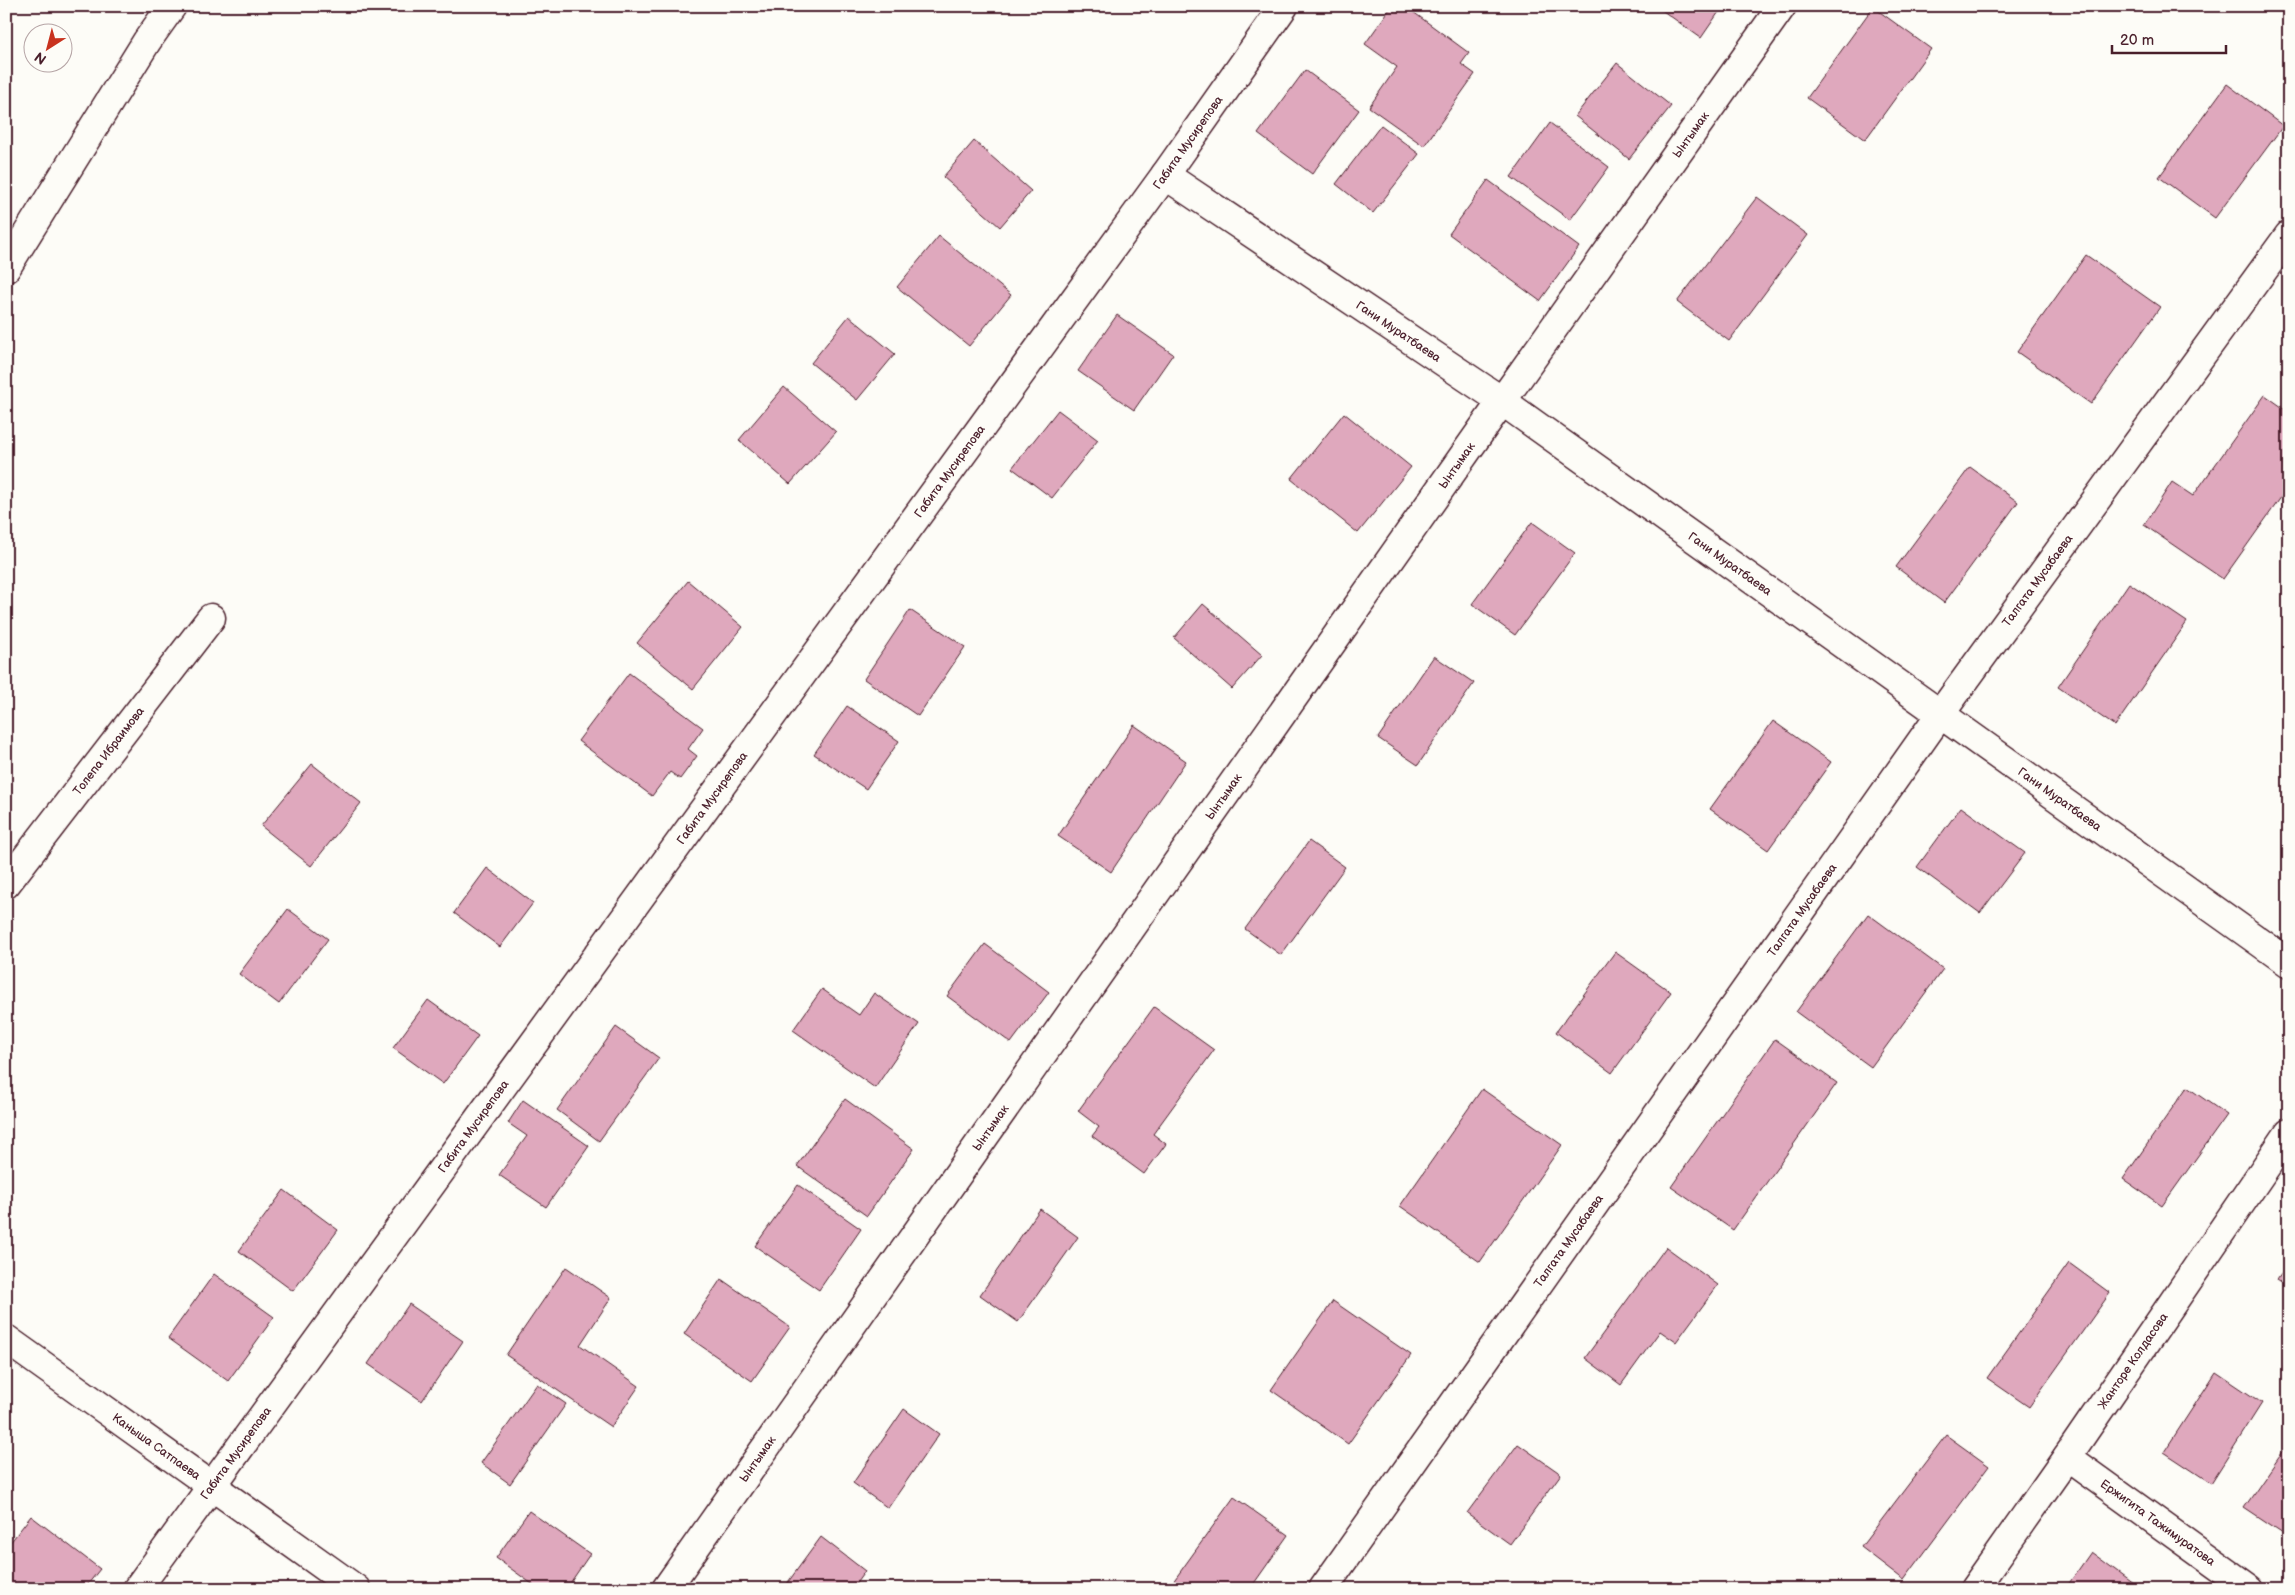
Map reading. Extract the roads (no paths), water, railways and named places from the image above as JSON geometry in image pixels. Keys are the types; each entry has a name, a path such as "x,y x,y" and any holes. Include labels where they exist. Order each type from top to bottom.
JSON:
{"street":[{"path":"6,268 147,41 172,6"},
{"name":"Габита Мусирепова","path":"137,1589 1165,175 1284,6"},
{"name":"Ынтымак","path":"666,1589 1782,6"},
{"name":"Гани Муратбаева","path":"1165,175 1502,401 2289,963"},
{"name":"Талгата Мусабаева","path":"1323,1589 1941,713 2289,235"},
{"name":"Толепа Ибраимова","path":"6,884 211,618"},
{"name":"Жанторе Колдасова","path":"1974,1589 2289,1133"},
{"name":"Каныша Сатпаева","path":"6,1339 212,1488 356,1589"},
{"name":"Ержигита Тажимуратова","path":"2067,1457 2250,1589"}]}
